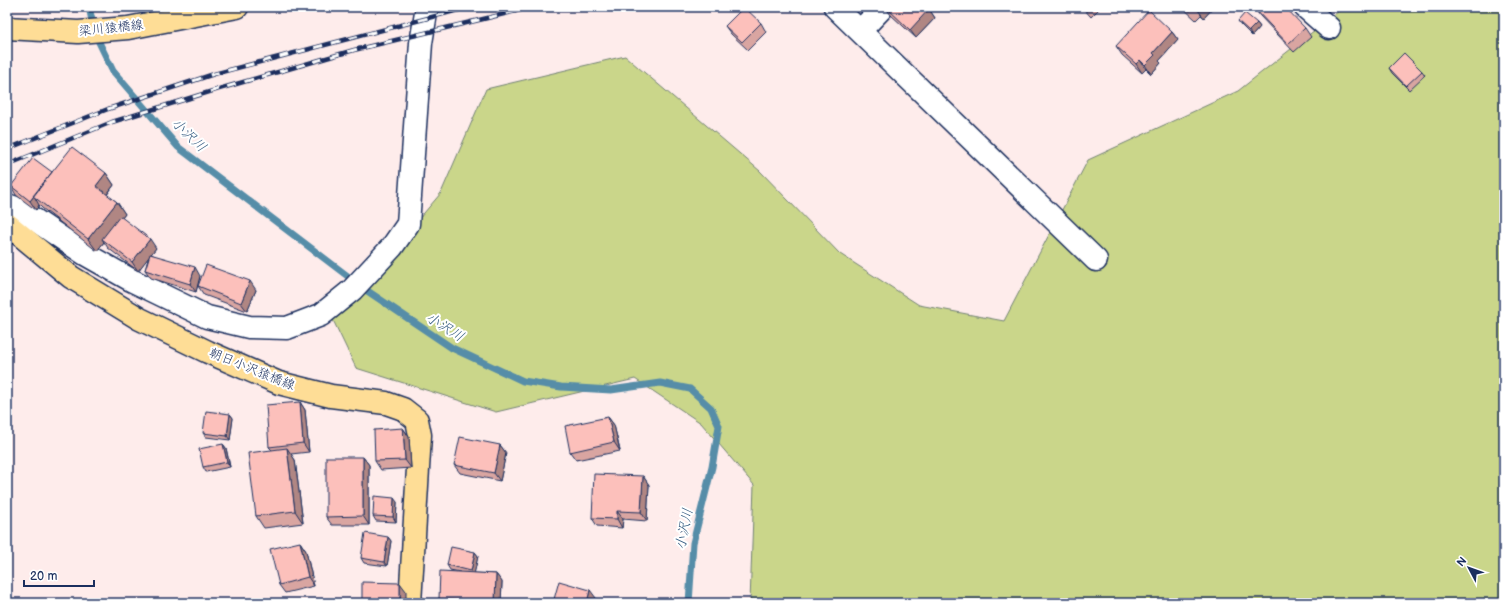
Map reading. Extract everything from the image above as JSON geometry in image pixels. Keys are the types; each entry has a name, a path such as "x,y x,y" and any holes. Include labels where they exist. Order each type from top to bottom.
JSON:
{"main road":[{"name":"梁川猿橋線","path":"7,28 78,32 128,28 237,7"},
{"name":"朝日小沢猿橋線","path":"7,224 71,278 140,319 201,349 279,382 331,396 386,403 403,409 417,420 420,436 410,603"}],"street":[{"path":"7,205 19,209 86,254 131,280 207,317 249,327 287,328 321,314 352,290 392,247 408,224 421,43 427,7"},
{"path":"835,7 1096,260"},
{"path":"860,31 883,7"},
{"path":"1306,7 1329,28"}],"green space":[{"path":"1344,7 1504,7 1504,603 750,603 754,485 701,423 635,379 496,412 356,368 333,320 441,193 486,89 625,56 760,171 840,254 919,305 1004,321 1088,160 1238,91"}],"building":[{"path":"744,7 761,23 742,42 725,26"},
{"path":"886,7 926,7 929,9 910,30"},
{"path":"1185,7 1194,7 1190,11"},
{"path":"1285,7 1305,28 1288,44 1254,8"},
{"path":"1149,10 1172,32 1153,53 1155,55 1145,65 1140,60 1136,64 1116,46"},
{"path":"1245,13 1257,23 1249,31 1238,21"},
{"path":"1404,53 1422,71 1406,86 1389,68"},
{"path":"72,147 106,173 96,186 117,202 88,239 33,196"},
{"path":"33,158 52,172 30,201 11,186"},
{"path":"120,216 150,239 132,262 102,239"},
{"path":"150,254 195,267 190,284 145,270"},
{"path":"206,265 250,281 241,303 198,286"},
{"path":"300,402 303,443 269,447 266,405"},
{"path":"206,411 230,414 227,436 203,433"},
{"path":"608,417 614,442 570,452 565,426"},
{"path":"403,428 405,460 375,461 374,430"},
{"path":"460,437 500,445 494,473 454,465"},
{"path":"223,444 227,462 203,467 199,449"},
{"path":"287,448 295,511 256,516 248,453"},
{"path":"326,457 363,457 363,516 326,517"},
{"path":"594,474 643,476 641,512 617,511 617,519 592,518"},
{"path":"374,496 394,498 393,517 373,516"},
{"path":"365,533 388,537 384,562 361,558"},
{"path":"300,542 308,577 279,585 270,549"},
{"path":"451,547 475,552 471,571 447,565"},
{"path":"440,571 496,574 495,602 439,599"},
{"path":"559,581 590,590 587,603 553,603"},
{"path":"362,582 400,583 400,603 362,603"}],"waterway":[{"name":"小沢川","path":"89,7 95,34 113,71 178,147 366,290 452,348 523,381 561,387 611,390 660,383 690,389 711,408 719,426 712,467 693,543 689,603"}],"railway":[{"path":"7,149 108,109 214,74 470,7"},
{"path":"7,165 112,122 219,89 354,50 533,7"}]}
